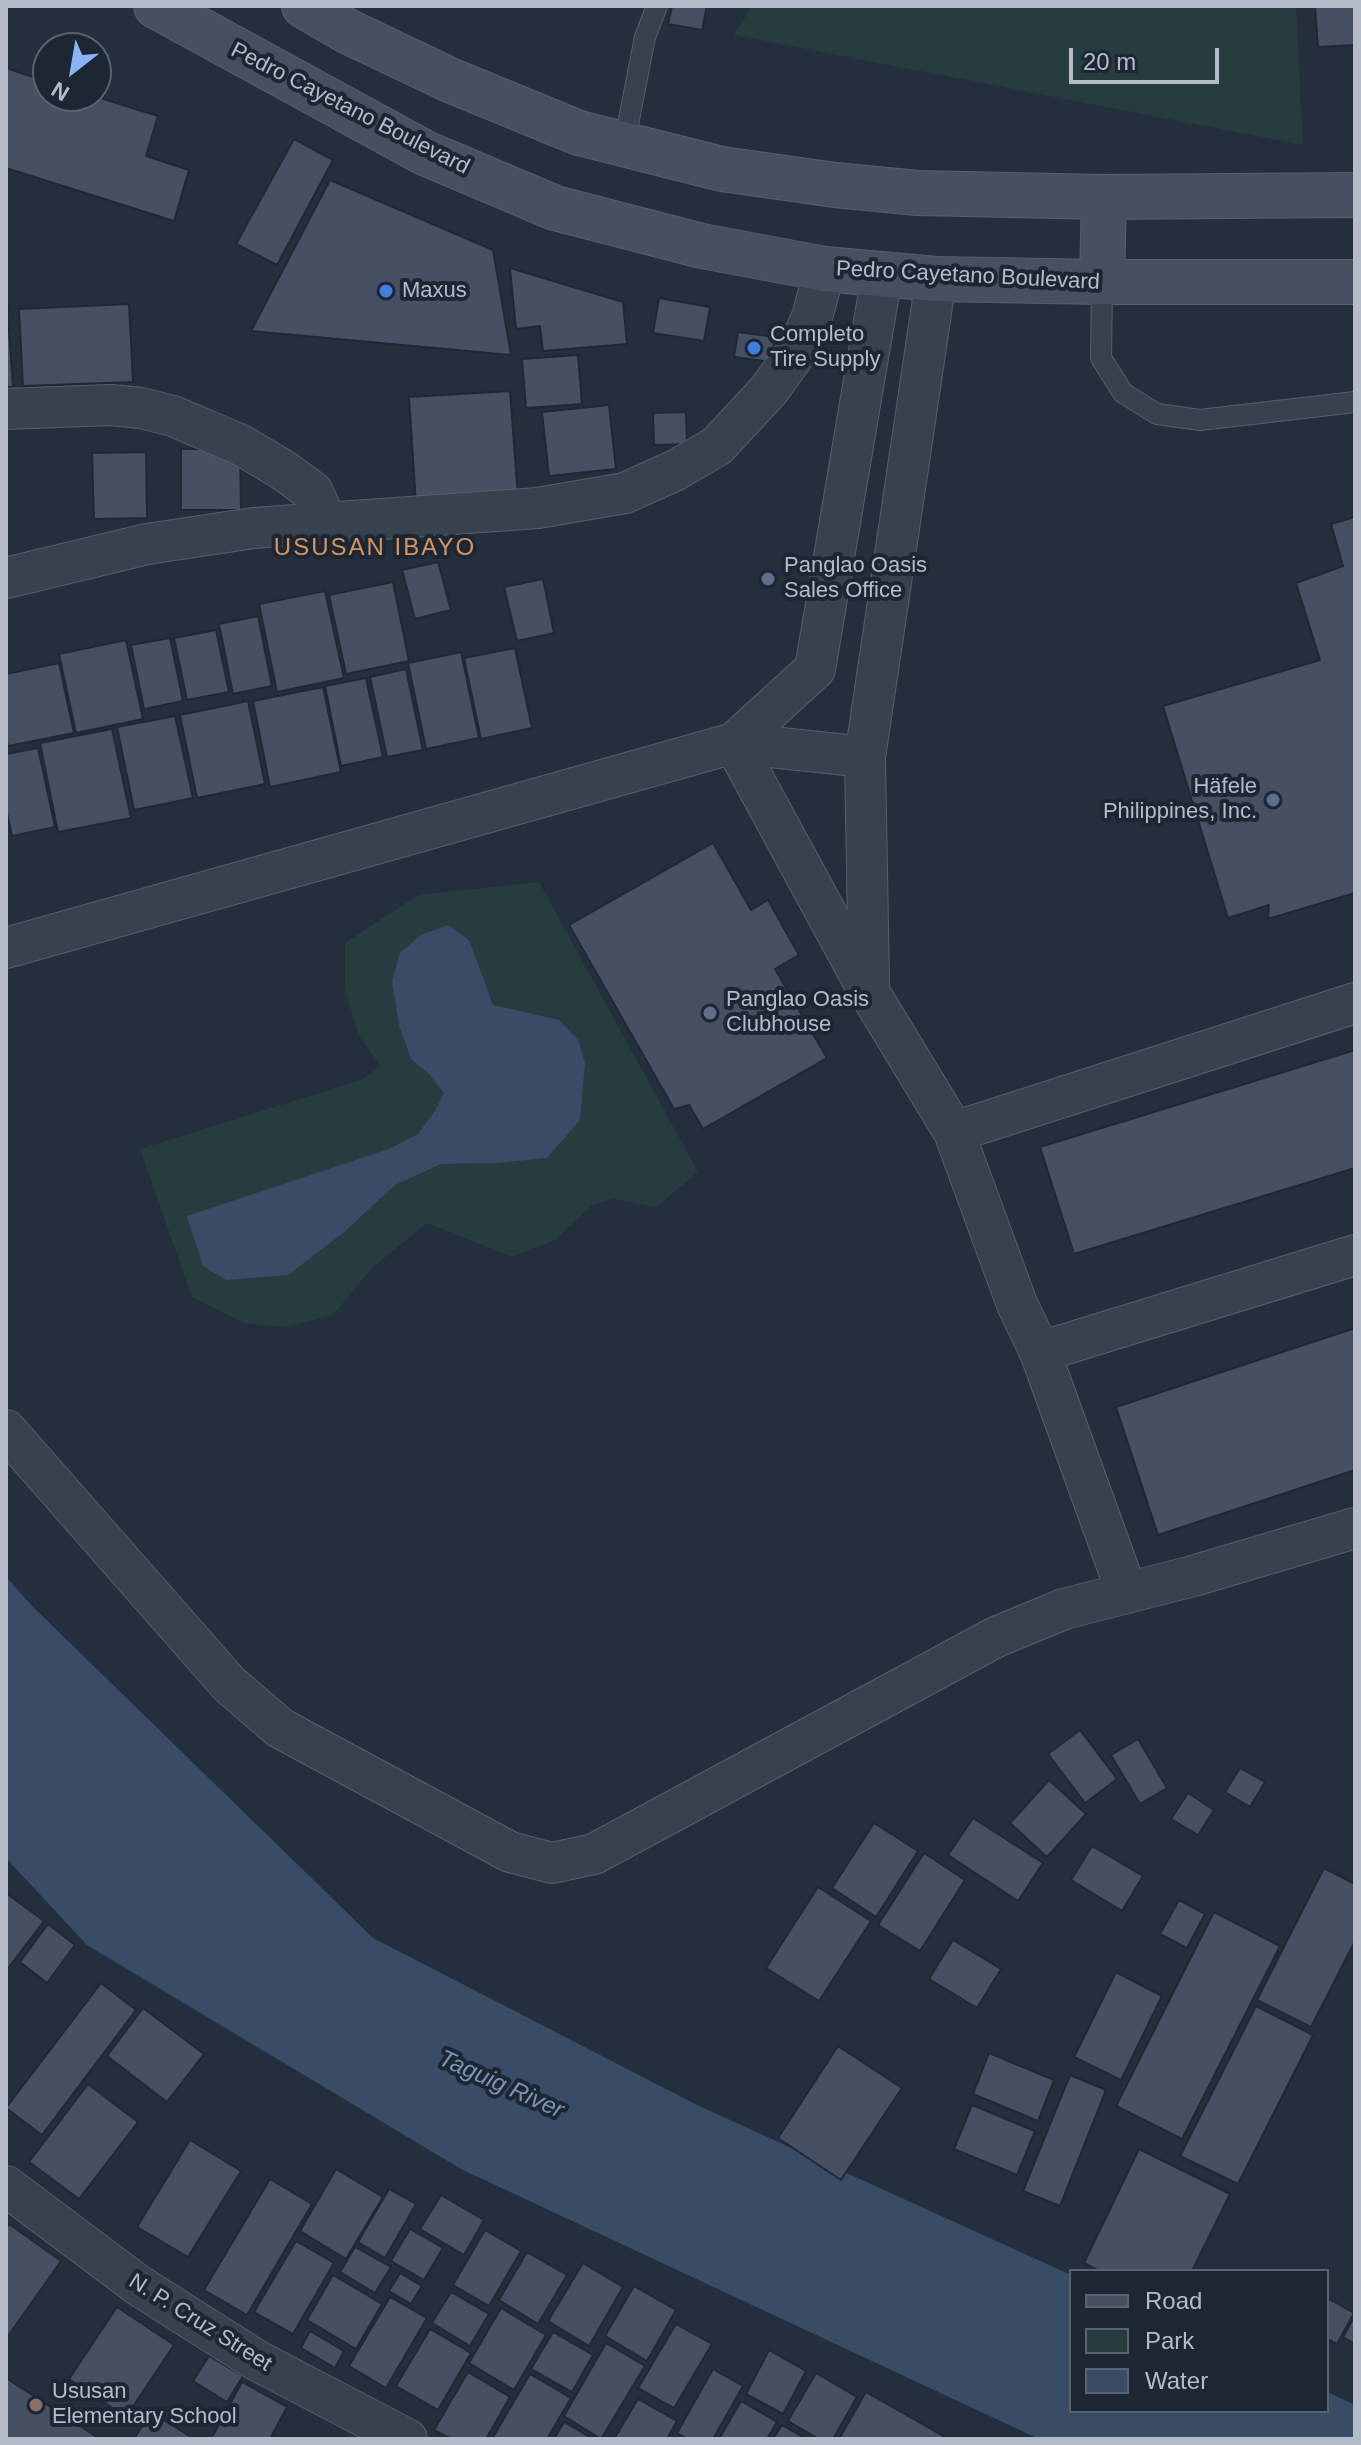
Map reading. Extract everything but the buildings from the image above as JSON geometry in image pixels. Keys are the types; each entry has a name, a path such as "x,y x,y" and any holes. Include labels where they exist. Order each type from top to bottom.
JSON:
{"main road":[{"name":"Pedro Cayetano Boulevard","path":"156,6 425,153 555,208 702,246 825,269 936,279 1355,282"},
{"path":"323,11 452,81 579,133 722,169 918,193 1104,197 1355,195"},
{"path":"1102,282 1104,197"}],"street":[{"path":"6,578 147,544 254,528 538,508 625,493 676,470 717,446 769,390 797,351 812,317 825,269"},
{"path":"734,743 815,669 882,275"},
{"path":"869,992 865,757 936,279"},
{"path":"6,409 111,405 173,416 241,445 283,470 313,492 326,522"},
{"path":"851,453 907,467"},
{"path":"734,743 869,992 954,1132 1017,1304 1040,1352 1127,1593"},
{"path":"6,948 734,743 865,757"},
{"path":"954,1132 1355,1003"},
{"path":"1040,1352 1355,1255"},
{"path":"6,1430 229,1684 280,1728 510,1852 552,1863 594,1854 996,1637 1064,1609 1355,1528"},
{"name":"N. P. Cruz Street","path":"6,2186 138,2285 243,2352 407,2439"}],"lane":[{"path":"624,145 645,37 657,6"},
{"path":"1102,282 1101,358 1123,393 1157,414 1200,420 1355,402"}],"green space":[{"path":"752,6 1296,6 1303,145 734,35"},
{"path":"539,882 698,1172 656,1207 614,1199 592,1205 555,1240 512,1257 427,1223 372,1268 333,1315 285,1327 244,1323 192,1297 140,1149 361,1080 381,1066 359,1036 345,990 345,943 418,895"}],"water":[{"path":"448,925 469,940 493,1005 559,1020 578,1040 585,1063 580,1120 547,1158 441,1164 395,1185 343,1233 288,1275 226,1280 203,1266 187,1216 389,1149 418,1134 435,1111 444,1093 428,1073 411,1059 399,1025 392,981 400,953 421,935"},
{"name":"Taguig River","path":"6,1577 32,1606 373,1938 697,2105 1069,2274 1069,2413 1329,2413 1329,2393 1355,2405 1355,2439 1039,2439 461,2169 87,1945 6,1858"}],"place":[{"name":"Maxus","path":"386,291"},
{"name":"Completo Tire Supply","path":"754,348"},
{"name":"Panglao Oasis Sales Office","path":"768,579"},
{"name":"Häfele Philippines, Inc.","path":"1273,800"},
{"name":"Panglao Oasis Clubhouse","path":"710,1013"},
{"name":"Ususan Elementary School","path":"36,2405"}],"district":[{"name":"USUSAN IBAYO","path":"375,548"}]}
